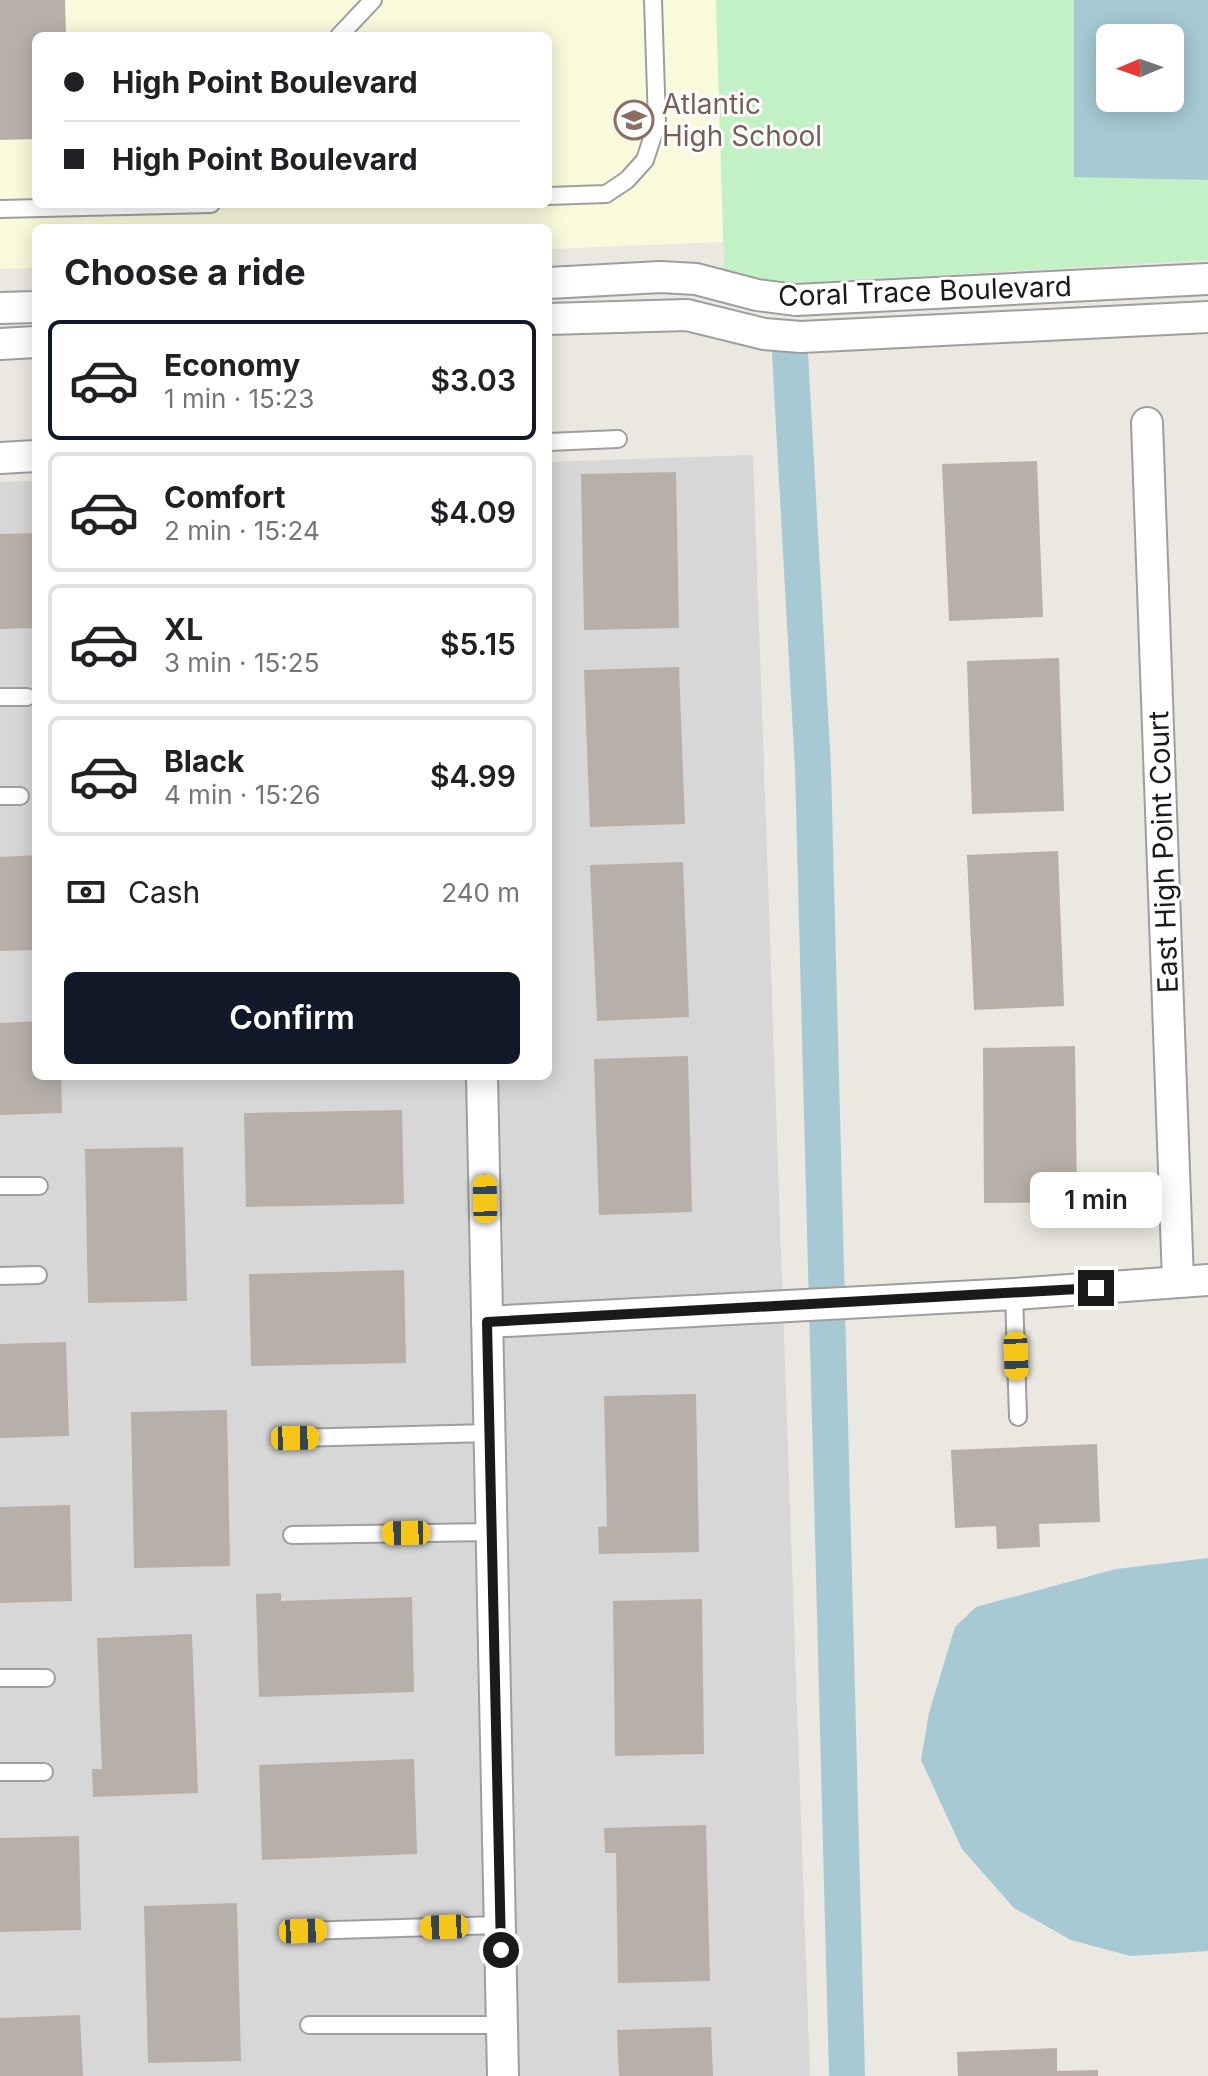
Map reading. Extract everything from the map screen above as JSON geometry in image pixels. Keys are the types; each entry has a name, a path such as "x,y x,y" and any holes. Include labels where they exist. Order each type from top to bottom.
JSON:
{"street":[{"name":"Coral Trace Boulevard","path":"552,283 661,277 696,279 757,295 907,313 1208,317"},
{"name":"Coral Trace Boulevard","path":"552,319 687,315 764,334 801,337 907,313 1208,279"},
{"path":"0,308 32,307"},
{"path":"0,344 32,342"},
{"name":"East High Point Court","path":"1147,423 1178,1281"},
{"path":"0,458 32,456"},
{"path":"482,1080 503,2076"},
{"path":"487,1322 1014,1294 1208,1280"}],"lane":[{"path":"343,32 373,0"},
{"path":"552,196 606,194 627,180 645,160 657,123 653,0"},
{"path":"0,209 36,208"},
{"path":"552,442 618,439"},
{"path":"0,697 27,697"},
{"path":"0,796 20,796"},
{"path":"0,1186 39,1186"},
{"path":"0,1276 38,1275"},
{"path":"1014,1294 1018,1417"},
{"path":"295,1438 489,1433"},
{"path":"292,1535 492,1532"},
{"path":"0,1678 46,1678"},
{"path":"0,1772 44,1772"},
{"path":"303,1931 500,1925"},
{"path":"309,2025 502,2025"}],"shaded area":[{"name":"Atlantic High School","path":"0,0 716,0 724,242 552,249 552,224 32,224 32,268 0,269"},
{"path":"753,455 810,2076 0,2076 0,482 32,481 32,1080 552,1080 552,462"}],"green space":[{"path":"716,0 1208,0 1208,260 783,284 724,269"}],"water":[{"path":"1074,0 1208,0 1208,180 1074,177"},
{"path":"1208,1558 1208,1951 1130,1956 1071,1940 1014,1908 962,1849 921,1760 929,1713 955,1627 976,1607 1116,1569"}],"building":[{"path":"0,0 64,0 65,32 32,32 32,138 0,139"},
{"path":"1036,462 1042,616 950,620 943,465"},
{"path":"675,473 678,627 585,629 582,475"},
{"path":"32,534 32,627 0,628 0,535"},
{"path":"1058,659 1063,810 973,813 968,662"},
{"path":"678,668 684,823 591,826 585,671"},
{"path":"1057,852 1063,1005 975,1009 968,856"},
{"path":"32,856 32,949 0,950 0,858"},
{"path":"682,863 688,1016 598,1020 591,866"},
{"path":"32,1022 32,1080 60,1080 61,1112 0,1114 0,1024"},
{"path":"1074,1047 1076,1201 985,1202 984,1049"},
{"path":"687,1057 691,1211 600,1214 595,1060"},
{"path":"401,1111 403,1203 247,1206 245,1114"},
{"path":"182,1148 186,1300 89,1302 86,1150"},
{"path":"403,1271 405,1362 252,1365 250,1275"},
{"path":"65,1343 68,1435 0,1437 0,1345"},
{"path":"695,1395 698,1551 600,1553 599,1528 608,1527 605,1397"},
{"path":"226,1411 229,1565 135,1567 132,1413"},
{"path":"1096,1445 1099,1521 1038,1523 1039,1546 998,1548 997,1525 956,1527 952,1451"},
{"path":"69,1506 71,1600 0,1602 0,1508"},
{"path":"280,1594 280,1602 411,1598 413,1691 260,1696 257,1595"},
{"path":"701,1600 703,1753 616,1755 614,1602"},
{"path":"191,1635 197,1792 94,1796 93,1770 103,1770 98,1639"},
{"path":"413,1760 416,1853 263,1859 260,1766"},
{"path":"705,1826 709,1980 619,1982 617,1852 606,1852 605,1829"},
{"path":"78,1837 80,1929 0,1931 0,1839"},
{"path":"236,1904 240,2060 149,2062 145,1907"},
{"path":"79,2016 82,2076 0,2076 0,2019"},
{"path":"710,2028 712,2076 620,2076 618,2031"},
{"path":"1056,2049 1056,2072 1097,2071 1097,2076 959,2076 958,2053"}],"waterway":[{"path":"790,353 813,768 847,2076"}],"place":[{"name":"Atlantic High School","path":"634,120"}],"route":[{"path":"501,1950 487,1322 1096,1288"}]}
